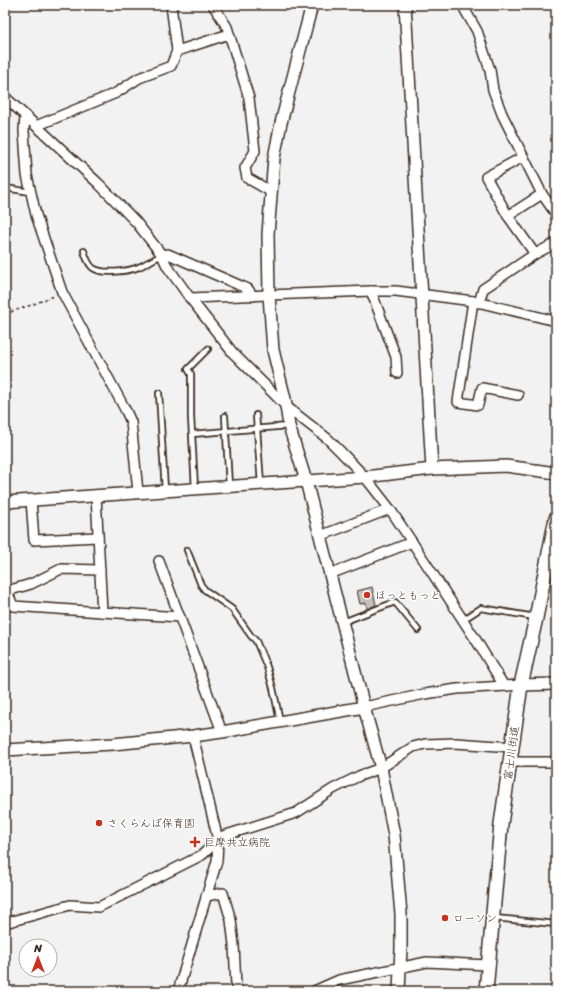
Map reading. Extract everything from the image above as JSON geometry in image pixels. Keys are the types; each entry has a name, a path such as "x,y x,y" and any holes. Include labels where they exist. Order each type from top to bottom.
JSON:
{"main road":[{"name":"富士川街道","path":"486,991 501,824 521,685 556,518"}],"street":[{"path":"36,126 116,93 140,78 171,66 177,51 171,5"},
{"path":"213,5 227,27 248,98 255,151 245,168 247,178 270,191"},
{"path":"312,5 281,123 274,158 270,191 268,234 269,295 273,350 287,407 289,426 306,480 381,768 394,835 401,914 399,991"},
{"path":"405,5 432,469"},
{"path":"464,5 465,10 477,31 490,70 493,90 502,114 542,194 556,214"},
{"path":"177,51 229,34"},
{"path":"5,97 98,183 136,222 162,255 167,266 190,298 233,353 287,407 332,443 365,477 390,509 412,542 504,686"},
{"path":"25,116 24,131 27,175 36,215 62,292 131,422 138,492"},
{"path":"523,157 486,177 508,216 535,254"},
{"path":"508,216 542,194"},
{"path":"518,395 482,388 478,405 458,402 476,302 483,289 535,254 556,243"},
{"path":"162,255 168,254 248,289 252,296"},
{"path":"371,291 396,357 397,373"},
{"path":"190,298 396,291 476,302 556,321"},
{"path":"5,502 365,477 432,469 506,466 556,473"},
{"path":"96,495 102,612"},
{"path":"31,500 34,540 98,537"},
{"path":"320,536 390,509"},
{"path":"330,574 412,542"},
{"path":"159,561 222,732"},
{"path":"100,570 61,569 31,584 7,591 13,606 180,617"},
{"path":"6,748 113,744 194,736 364,707 457,689 556,684"},
{"path":"178,991 217,861 218,840 194,736"},
{"path":"5,923 70,905 99,907 202,855 223,836 296,813 333,788 381,768 413,747 425,744 456,743 513,747"},
{"path":"510,762 556,762"},
{"path":"206,896 223,893 231,920 236,986 238,991"},
{"path":"314,991 340,980 427,962 488,965"}],"lane":[{"path":"5,188 31,192"},
{"path":"84,251 89,262 94,268 101,271 119,271 138,267 162,255"},
{"path":"195,488 191,417 191,374 188,369 208,349"},
{"path":"160,393 165,490"},
{"path":"256,415 261,484"},
{"path":"225,416 230,486"},
{"path":"192,434 289,426"},
{"path":"187,550 201,585 205,590 232,609 256,641 269,674 280,721"},
{"path":"343,622 395,602 418,630"},
{"path":"463,620 481,608 536,618"},
{"path":"492,918 556,924"}],"path":[{"path":"5,314 62,292"}],"building":[{"path":"372,587 376,605 367,609 366,603 360,604 357,591"}],"place":[{"name":"ほっともっと","path":"367,595"},
{"name":"さくらんぼ保育園","path":"99,823"},
{"name":"巨摩共立病院","path":"195,842"},
{"name":"ローソン","path":"445,918"}]}
